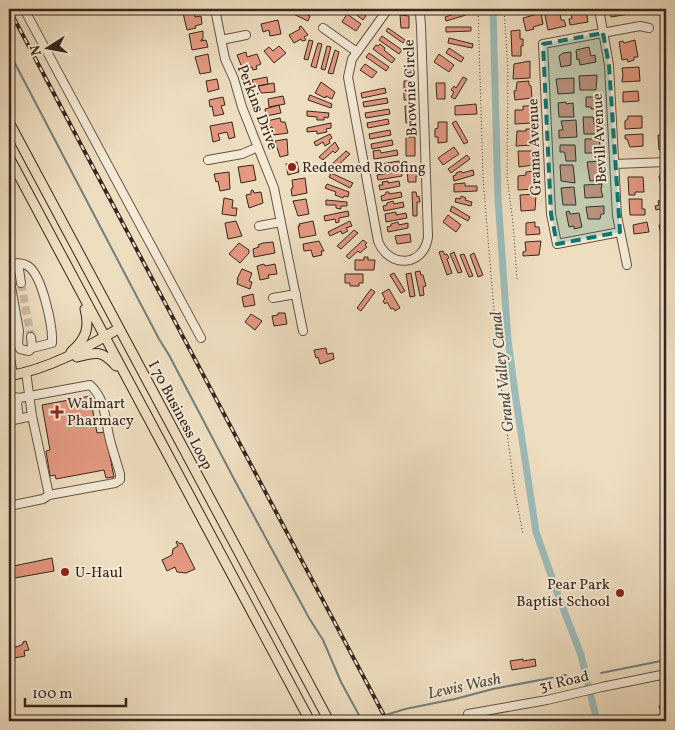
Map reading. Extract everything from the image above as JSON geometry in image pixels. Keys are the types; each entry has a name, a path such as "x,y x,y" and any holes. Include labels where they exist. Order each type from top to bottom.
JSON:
{"main road":[{"name":"I 70 Business Loop","path":"9,122 329,721"},
{"name":"I 70 Business Loop","path":"9,157 310,721"},
{"path":"59,361 79,345 88,330 88,318 85,307 69,271"},
{"path":"59,361 118,329"},
{"path":"11,375 93,353 105,355 116,367 138,400"}],"street":[{"path":"24,9 201,338"},
{"name":"Perkins Drive","path":"215,9 225,59 274,188 303,331"},
{"name":"Brownie Circle","path":"388,9 349,66 348,80 378,241 381,248 391,258 402,261 420,255 427,245 428,237 421,26 420,13 417,9"},
{"name":"Bevill Avenue","path":"599,9 610,66 617,216 627,266"},
{"path":"604,33 640,26 649,28"},
{"path":"323,28 357,52"},
{"name":"Grama Avenue","path":"604,33 543,44 550,214 557,244 620,232"},
{"path":"221,40 246,35"},
{"path":"208,160 242,154 258,147"},
{"path":"614,164 666,162"},
{"path":"259,226 281,222"},
{"path":"18,263 22,283 22,277 33,272"},
{"path":"9,264 26,264 33,272 44,294 53,340 50,344 32,348 29,351 20,349 18,344 19,331 9,276"},
{"path":"273,298 296,294"},
{"path":"31,337 32,348"},
{"path":"9,352 11,375"},
{"path":"26,372 32,416 48,495"},
{"path":"9,396 19,398 90,385 102,402 110,441 120,474 120,480 115,483 48,495 43,499 9,506"},
{"path":"19,398 17,402 19,419"},
{"path":"9,421 32,416"},
{"name":"31 Road","path":"468,714 547,700 602,686 666,674"}],"path":[{"path":"478,9 483,178 499,371 515,493 523,534"},
{"path":"504,9 508,70 507,177 517,279"}],"highlighted area":[{"path":"603,33 609,65 620,232 557,244 551,214 543,44"}],"building":[{"path":"294,9 310,16 308,21 285,10"},
{"path":"349,9 357,9 366,16 363,20"},
{"path":"586,9 588,22 570,25 569,19 572,18 570,10"},
{"path":"610,9 628,9 629,14 611,17"},
{"path":"458,10 458,13 464,11 466,15 446,21 445,17 454,14 453,11"},
{"path":"194,11 195,17 201,16 202,24 187,30 183,13"},
{"path":"560,12 561,20 564,20 566,26 548,30 545,15"},
{"path":"541,13 543,24 526,31 523,18"},
{"path":"347,14 361,24 356,31 342,22"},
{"path":"400,15 409,16 409,28 401,28"},
{"path":"278,20 281,34 270,36 269,30 263,32 261,24"},
{"path":"301,26 308,35 304,37 306,40 302,41 301,39 294,43 289,35 300,29 299,27"},
{"path":"446,27 471,27 471,31 446,32"},
{"path":"388,28 405,40 403,43 386,31"},
{"path":"520,30 520,39 523,39 521,56 512,56 511,31"},
{"path":"203,31 203,39 201,41 206,40 208,47 192,50 189,34"},
{"path":"382,36 402,50 399,54 379,40"},
{"path":"449,38 473,44 472,48 448,43"},
{"path":"309,40 313,41 308,60 304,59"},
{"path":"635,40 638,57 634,57 634,60 628,62 627,59 622,60 619,42 623,41 624,43"},
{"path":"318,43 322,44 316,68 311,66"},
{"path":"380,44 395,59 392,63 373,49 376,45"},
{"path":"279,46 286,53 274,63 264,51 269,47 273,51"},
{"path":"327,46 331,47 325,70 321,69"},
{"path":"589,47 591,56 595,55 596,62 580,65 579,59 577,60 576,50"},
{"path":"449,48 464,58 461,62 446,53"},
{"path":"335,50 339,52 333,74 328,73"},
{"path":"246,52 247,57 257,54 261,64 256,66 257,69 253,70 252,67 243,70 237,55"},
{"path":"571,52 571,65 561,67 559,56 563,53"},
{"path":"369,53 389,67 386,71 366,57"},
{"path":"208,54 211,72 200,74 195,57"},
{"path":"439,54 454,65 449,72 434,62"},
{"path":"407,57 411,57 412,73 407,73"},
{"path":"530,61 530,78 513,79 514,64"},
{"path":"365,64 377,72 372,78 360,70"},
{"path":"639,67 640,81 622,82 622,68"},
{"path":"597,75 596,90 580,90 579,76"},
{"path":"267,77 268,84 254,87 252,80"},
{"path":"463,77 467,79 455,99 451,97 454,92 451,90 454,86 456,88"},
{"path":"574,78 574,93 558,94 556,79"},
{"path":"217,79 219,89 208,92 206,81"},
{"path":"404,81 412,81 412,84 414,84 413,100 404,100"},
{"path":"529,81 532,98 515,100 514,91 516,91 517,82"},
{"path":"321,82 335,92 332,99 315,93"},
{"path":"274,83 275,92 261,93 258,86"},
{"path":"436,83 445,83 445,99 437,99"},
{"path":"385,88 386,93 362,98 361,93"},
{"path":"638,91 639,101 623,102 623,92"},
{"path":"310,95 332,104 331,108 308,100"},
{"path":"283,96 285,104 269,107 268,99"},
{"path":"223,97 225,105 221,106 224,114 214,116 209,100"},
{"path":"586,97 597,97 599,109 586,107"},
{"path":"387,98 388,103 364,107 363,102"},
{"path":"566,102 566,104 573,103 574,117 559,117 558,103"},
{"path":"476,104 477,114 455,115 455,106"},
{"path":"279,105 281,113 266,116 265,109"},
{"path":"405,106 413,106 414,123 406,123"},
{"path":"523,106 531,106 532,123 515,124 515,110 523,110"},
{"path":"389,109 390,114 366,118 365,113"},
{"path":"307,111 329,113 328,118 324,117 324,120 317,120 317,117 307,116"},
{"path":"628,116 642,116 642,128 625,129 625,121 628,119"},
{"path":"583,117 593,117 595,127 599,126 600,134 584,134"},
{"path":"280,118 281,122 285,122 288,133 274,135 272,127 268,128 267,121"},
{"path":"388,119 389,124 368,128 367,123"},
{"path":"576,120 577,137 559,138 559,130 563,130 561,121"},
{"path":"456,121 468,142 464,144 452,123"},
{"path":"232,122 235,137 229,139 227,132 218,134 220,140 213,142 210,126"},
{"path":"438,122 447,122 447,142 438,143 438,137 435,137 435,129 438,128"},
{"path":"331,123 331,128 326,129 327,132 317,134 317,131 307,132 307,128"},
{"path":"526,129 533,129 533,145 516,146 517,131 526,131"},
{"path":"390,130 391,135 370,139 369,134"},
{"path":"330,134 332,138 329,140 330,143 325,146 323,142 316,146 314,142"},
{"path":"643,134 643,146 630,147 627,139 625,139 625,135"},
{"path":"658,135 666,135 665,150 659,150"},
{"path":"406,137 415,137 415,156 406,156"},
{"path":"287,139 288,155 280,157 275,141"},
{"path":"585,139 599,139 601,153 585,153"},
{"path":"392,140 393,145 372,149 371,144"},
{"path":"335,142 339,149 335,153 333,151 323,160 319,157"},
{"path":"560,145 575,145 576,161 566,161 564,152 560,152"},
{"path":"454,147 459,154 443,165 438,158"},
{"path":"380,150 381,153 397,150 398,155 374,159 373,151"},
{"path":"346,151 350,154 334,169 331,165"},
{"path":"518,151 534,151 533,165 519,167"},
{"path":"467,155 470,159 451,173 448,169"},
{"path":"399,161 400,165 376,170 375,165"},
{"path":"600,161 602,180 590,181 587,162"},
{"name":"Redeemed Roofing","path":"297,162 299,172 288,175 286,164"},
{"path":"253,165 256,180 241,183 238,167"},
{"path":"560,165 573,165 575,183 561,181"},
{"path":"416,166 416,170 419,170 419,176 416,176 416,182 408,182 407,167"},
{"path":"473,170 474,175 454,181 453,176 456,173"},
{"path":"401,171 402,176 378,180 377,175"},
{"path":"535,171 535,189 518,190 518,176 526,175 526,172"},
{"path":"229,172 230,189 220,191 214,174"},
{"path":"331,173 353,183 350,188 329,177"},
{"path":"666,175 666,194 663,194 659,176"},
{"path":"628,177 643,177 644,192 635,192 635,195 629,195"},
{"path":"305,178 307,193 292,196 292,180"},
{"path":"388,181 388,183 399,181 400,186 380,190 379,185 383,185 382,182"},
{"path":"465,183 465,186 477,186 477,191 454,192 454,184"},
{"path":"327,184 349,192 348,197 344,196 343,198 335,195 336,192 325,188"},
{"path":"602,184 603,197 585,198 584,185"},
{"path":"574,187 576,205 563,205 561,188"},
{"path":"253,190 254,193 261,192 263,203 249,208 246,195 251,194"},
{"path":"386,192 389,192 389,194 401,192 402,197 382,201 381,196 385,195"},
{"path":"412,192 416,192 417,197 419,196 420,202 417,202 417,216 413,216"},
{"path":"536,194 535,210 521,211 520,195"},
{"path":"461,196 466,198 465,200 472,202 471,206 455,202 456,198 460,199"},
{"path":"224,198 233,200 232,208 237,208 236,216 222,214"},
{"path":"306,199 309,214 298,216 293,201"},
{"path":"629,199 642,199 642,209 645,209 645,215 630,215"},
{"path":"666,199 666,216 662,217 660,209 656,210 655,206 659,205 658,201"},
{"path":"326,200 347,202 347,206 341,206 341,209 336,208 336,205 326,205"},
{"path":"393,201 394,204 403,202 404,207 384,211 383,206"},
{"path":"452,206 470,217 468,221 450,211"},
{"path":"604,206 604,214 601,214 600,219 588,219 586,207"},
{"path":"348,211 349,216 339,218 339,222 336,223 335,219 325,221 324,216"},
{"path":"569,211 570,214 579,213 582,227 574,229 574,226 569,227 566,212"},
{"path":"396,212 396,215 406,213 407,218 386,222 385,214"},
{"path":"448,215 461,225 456,232 443,222"},
{"path":"236,221 242,236 228,239 225,223"},
{"path":"313,221 316,235 300,238 299,224"},
{"path":"350,221 352,226 346,228 348,231 342,234 341,231 330,236 328,232"},
{"path":"398,222 399,225 408,223 408,228 388,232 387,227"},
{"path":"535,222 535,227 539,227 540,234 526,235 526,223"},
{"path":"647,222 649,232 634,234 633,225"},
{"path":"666,224 666,238 662,239 659,225"},
{"path":"354,230 358,233 341,249 337,246"},
{"path":"410,234 411,242 397,244 395,236"},
{"path":"363,240 367,243 365,245 367,247 360,253 358,251 349,259 346,256"},
{"path":"319,241 324,251 321,251 322,255 313,257 311,250 304,251 303,244"},
{"path":"541,241 539,255 523,256 523,252 526,251 525,242"},
{"path":"273,242 275,253 254,257 253,249 259,247 258,245"},
{"path":"239,243 249,250 249,253 240,263 229,254"},
{"path":"443,251 449,258 447,259 452,273 447,275 439,252"},
{"path":"454,252 462,272 458,273 450,254"},
{"path":"474,253 483,275 478,277 470,255"},
{"path":"464,254 473,276 469,277 460,255"},
{"path":"364,257 368,257 368,260 375,260 374,270 355,270 355,260 364,260"},
{"path":"264,264 265,266 275,264 277,274 268,275 269,278 260,280 257,266"},
{"path":"242,269 252,273 249,281 252,282 250,289 237,284 237,279"},
{"path":"420,271 426,286 423,287 424,295 420,296 415,272"},
{"path":"394,273 405,291 401,293 390,275"},
{"path":"411,273 415,296 410,297 406,274"},
{"path":"345,274 363,274 363,283 359,283 359,286 350,286 350,283 345,283"},
{"path":"371,289 375,292 361,311 357,308"},
{"path":"389,289 400,308 395,311 393,308 391,309 387,302 385,304 383,301 385,299 382,293"},
{"path":"253,294 255,305 244,307 242,297"},
{"path":"278,313 285,313 287,324 274,326 272,316 278,315"},
{"path":"251,314 262,321 255,330 245,322"},
{"path":"326,348 327,354 333,353 334,359 320,364 314,350"},
{"path":"90,396 97,433 105,432 114,477 106,478 104,470 56,479 55,475 50,476 46,451 50,450 42,405"},
{"path":"177,541 180,544 182,543 195,569 186,573 177,572 175,567 167,571 162,560 172,555 173,549 178,546"},
{"path":"52,558 54,571 9,579 9,567"},
{"path":"26,641 29,650 24,651 25,656 9,659 9,649 19,646"},
{"path":"523,659 523,661 535,659 536,666 512,670 510,661"},
{"path":"666,692 666,710 665,708 660,709 659,706 664,705 662,693"}],"waterway":[{"name":"Grand Valley Canal","path":"493,9 498,199 508,340 515,393 536,532 581,655 597,721"},
{"path":"9,52 159,339 309,618 323,640 341,682 360,717"},
{"name":"Lewis Wash","path":"601,673 666,660"},
{"name":"Lewis Wash","path":"367,721 405,709 566,675"}],"tunnel":[{"path":"21,283 31,337"}],"railway":[{"path":"9,9 387,721"}],"place":[{"name":"Redeemed Roofing","path":"292,167"},
{"name":"Walmart Pharmacy","path":"57,412"},
{"name":"U-Haul","path":"65,572"},
{"name":"Pear Park Baptist School","path":"620,593"}]}
